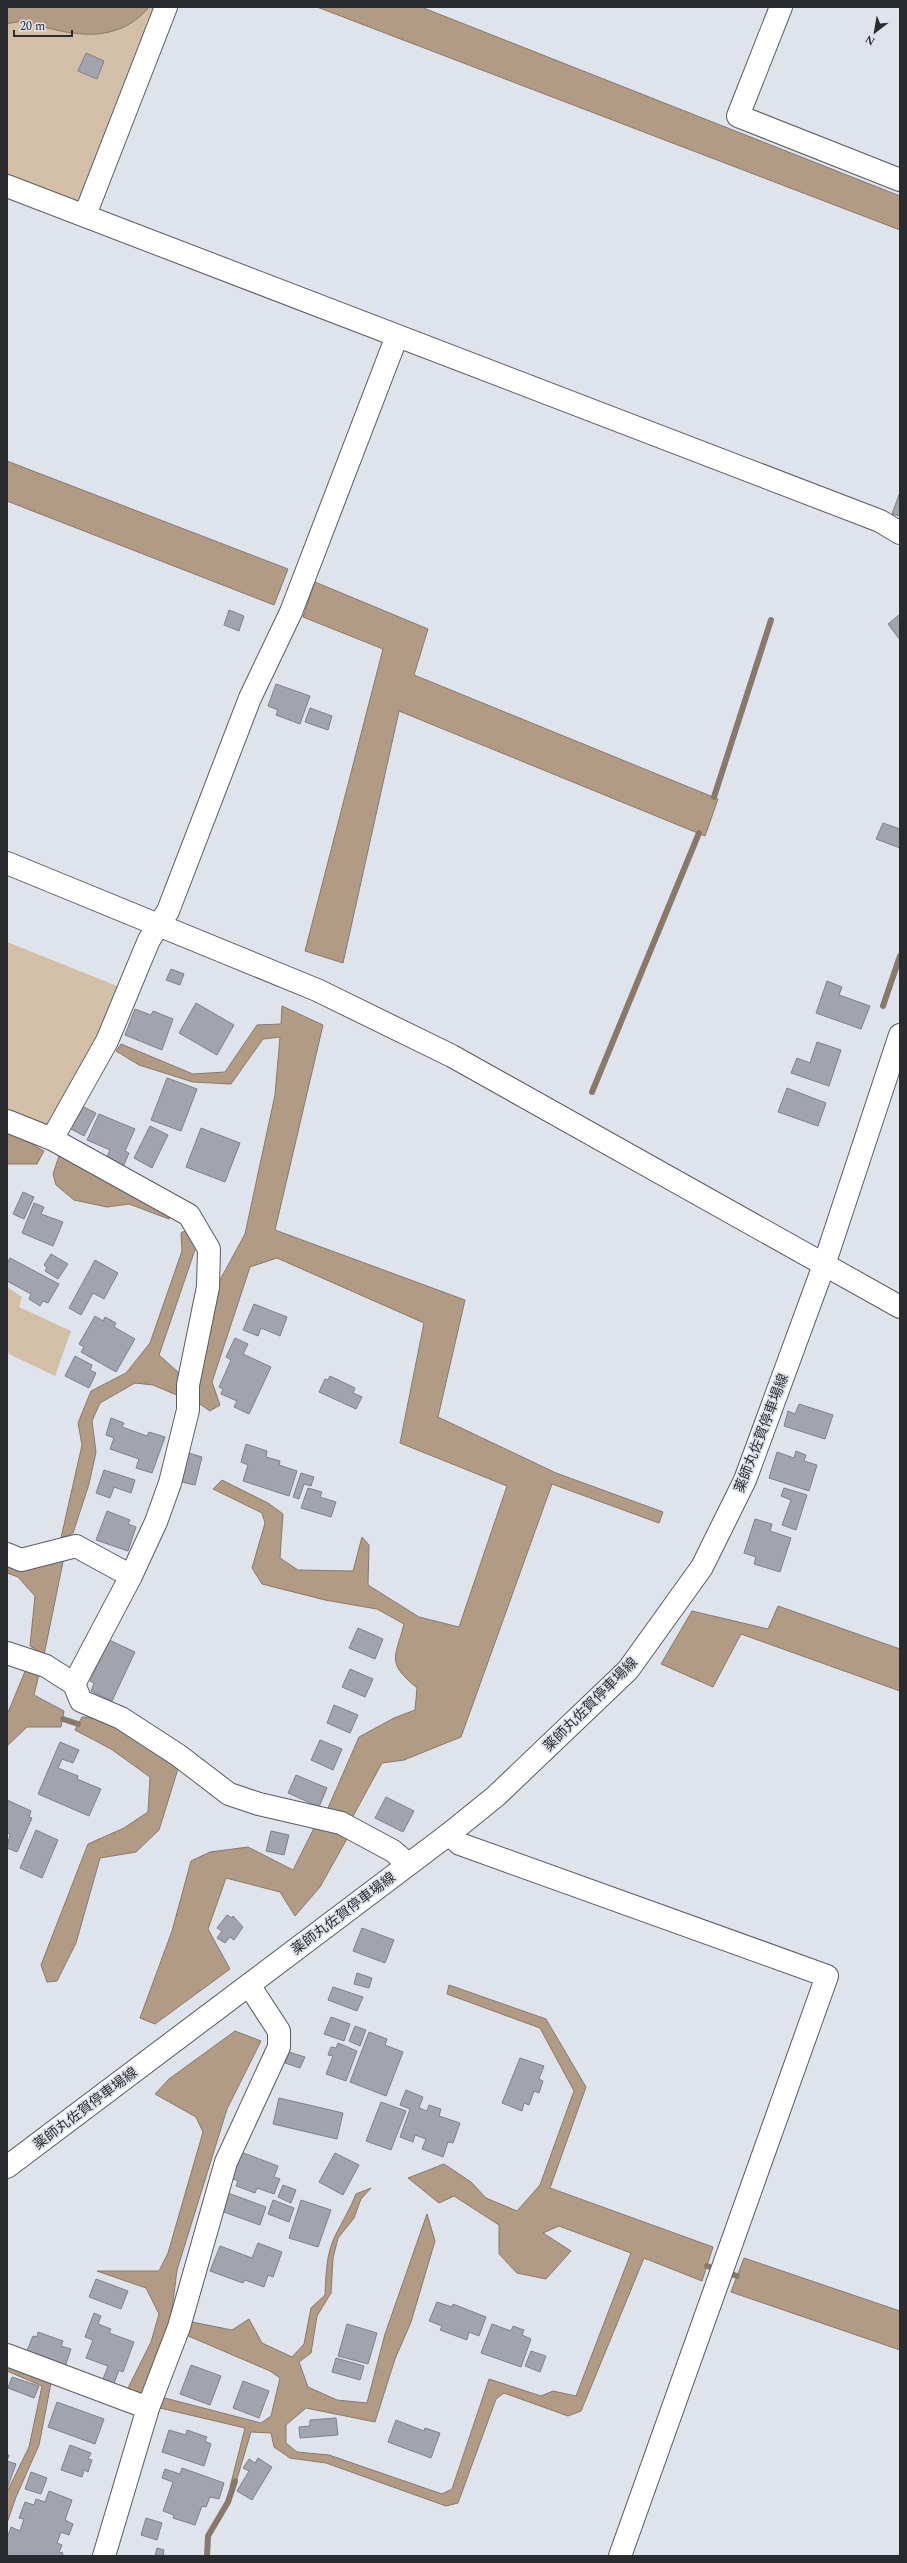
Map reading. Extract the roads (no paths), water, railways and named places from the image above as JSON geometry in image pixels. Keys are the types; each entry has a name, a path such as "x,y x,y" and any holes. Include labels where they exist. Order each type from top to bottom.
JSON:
{"street":[{"path":"85,215 166,7"},
{"path":"781,7 738,116 900,180"},
{"path":"7,186 880,521 900,533"},
{"path":"52,1139 107,1041 149,940 168,911 250,698 291,612 397,336"},
{"path":"7,863 317,990 452,1056 900,1307"},
{"name":"薬師丸佐賀停車場線","path":"7,2167 449,1834 496,1796 628,1670 702,1567 745,1480 824,1265 900,1035"},
{"path":"7,1121 52,1139 189,1215 208,1249 208,1287 188,1393 188,1410 170,1483 156,1522 131,1576 74,1684"},
{"path":"7,1554 22,1560 76,1546 131,1576"},
{"path":"27,1659 74,1684 81,1701 121,1718 178,1755 229,1794 259,1804 336,1821 393,1851 408,1864"},
{"path":"449,1834 460,1844 827,1976 620,2556"},
{"path":"104,2556 151,2399 179,2327 226,2162 278,2047 279,2031 249,1985"},
{"path":"7,2356 151,2399"}],"waterway":[{"path":"714,797 771,620"},
{"path":"592,1092 699,833"},
{"path":"883,1006 900,956"},
{"path":"63,1719 78,1724"},
{"path":"707,2266 737,2276"},
{"path":"207,2556 208,2536 228,2502 235,2481"}]}
